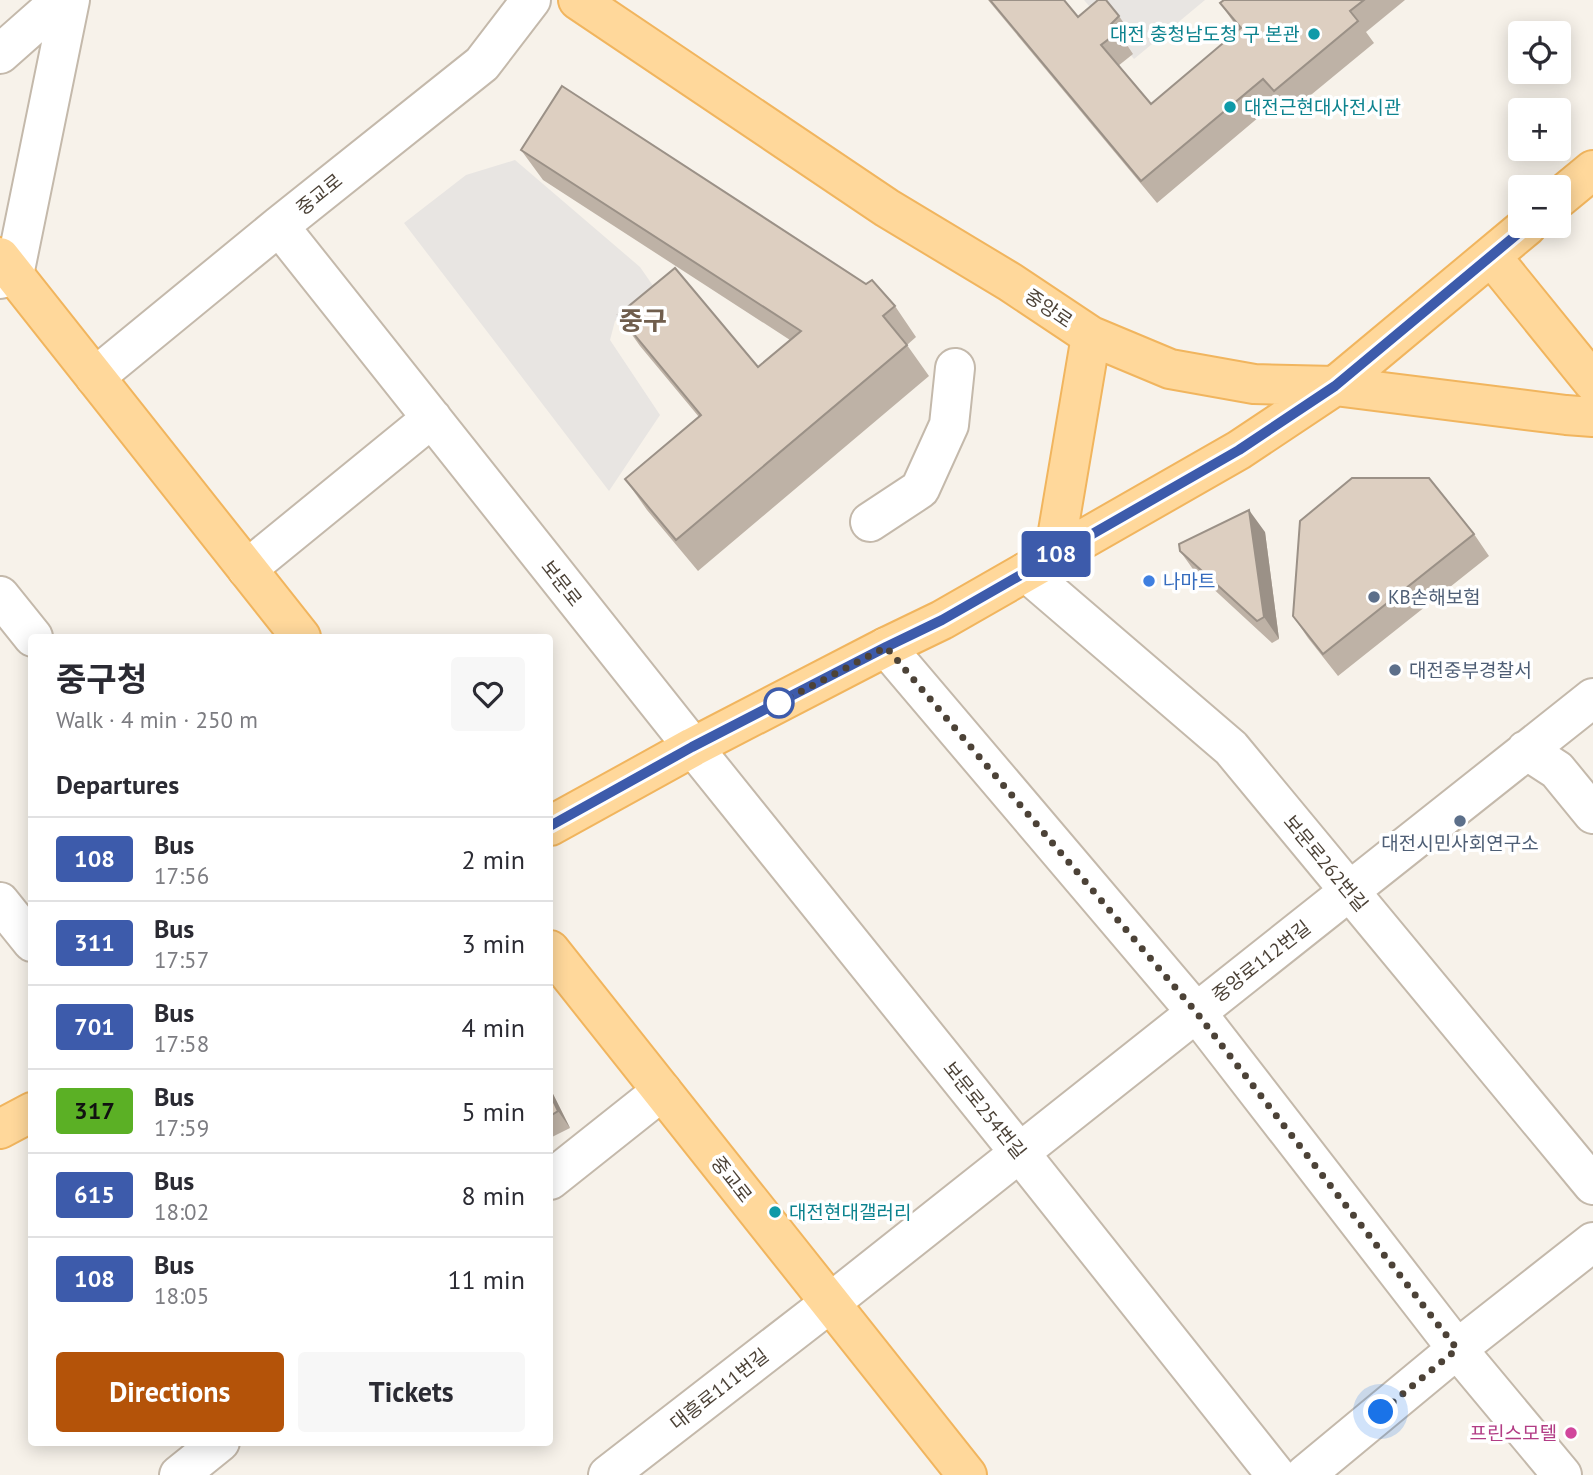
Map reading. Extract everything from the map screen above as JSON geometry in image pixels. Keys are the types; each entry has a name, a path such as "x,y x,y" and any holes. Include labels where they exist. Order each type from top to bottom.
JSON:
{"main road":[{"name":"중앙로","path":"578,0 887,208 1010,282 1091,336 1170,369 1254,384 1335,386 1593,417"},
{"path":"1571,188 1593,170"},
{"path":"553,824 692,747 942,620 1239,450 1335,386 1513,238"},
{"path":"1491,256 1593,382"},
{"path":"5,270 95,377 299,634"},
{"path":"1040,564 1091,336"},
{"name":"중교로","path":"553,954 967,1475"},
{"path":"0,1129 28,1114"}],"street":[{"path":"0,54 61,0"},
{"path":"5,270 70,0"},
{"name":"중교로","path":"95,377 482,64 531,0"},
{"name":"보문로","path":"279,226 692,747"},
{"path":"870,522 920,489 949,425 955,368"},
{"path":"247,569 432,418"},
{"name":"보문로262번길","path":"1040,564 1231,748 1593,1185"},
{"path":"0,596 31,634"},
{"path":"886,647 1196,1012 1457,1349 1562,1475"},
{"name":"중앙로112번길","path":"830,1303 1593,698"},
{"name":"보문로254번길","path":"692,747 1276,1475"},
{"path":"1526,750 1557,770 1593,814"},
{"path":"0,902 28,937"},
{"path":"553,1178 662,1091"},
{"path":"1305,1475 1457,1349 1593,1242"},
{"name":"대흥로111번길","path":"608,1475 830,1303"},
{"path":"179,1475 215,1446"}],"shaded area":[{"path":"1084,0 1205,0 1134,59"},
{"path":"515,160 640,267 656,290 615,321 610,340 660,415 609,491 404,223 466,175"}],"building":[{"name":"대전근현대사전시관","path":"990,0 1064,0 1078,17 1098,0 1106,0 1119,16 1111,24 1118,32 1101,45 1151,104 1241,28 1220,3 1224,0 1364,0 1350,11 1358,21 1274,91 1263,79 1141,181"},
{"path":"562,86 866,284 872,280 895,306 883,316 907,345 676,540 625,479 701,415 618,315 675,268 758,367 801,331 521,150"},
{"name":"KB손해보험","path":"1352,478 1429,478 1474,534 1323,654 1293,616 1300,521"},
{"path":"1249,510 1264,617 1257,621 1180,551 1179,544"},
{"path":"553,1100 558,1111 553,1114"}],"bus line":[{"name":"108","path":"553,824 692,747 942,620 1239,450 1335,386 1513,238"}],"place":[{"name":"대전 충청남도청 구 본관","path":"1314,34"},
{"name":"대전근현대사전시관","path":"1230,107"},
{"name":"나마트","path":"1149,581"},
{"name":"KB손해보험","path":"1374,597"},
{"name":"대전중부경찰서","path":"1395,670"},
{"name":"대전시민사회연구소","path":"1460,821"},
{"name":"대전현대갤러리","path":"775,1212"},
{"name":"프린스모텔","path":"1571,1433"}],"district":[{"name":"중구","path":"643,321"}],"route":[{"path":"779,703 886,647 1196,1012 1457,1349 1381,1412"}]}
